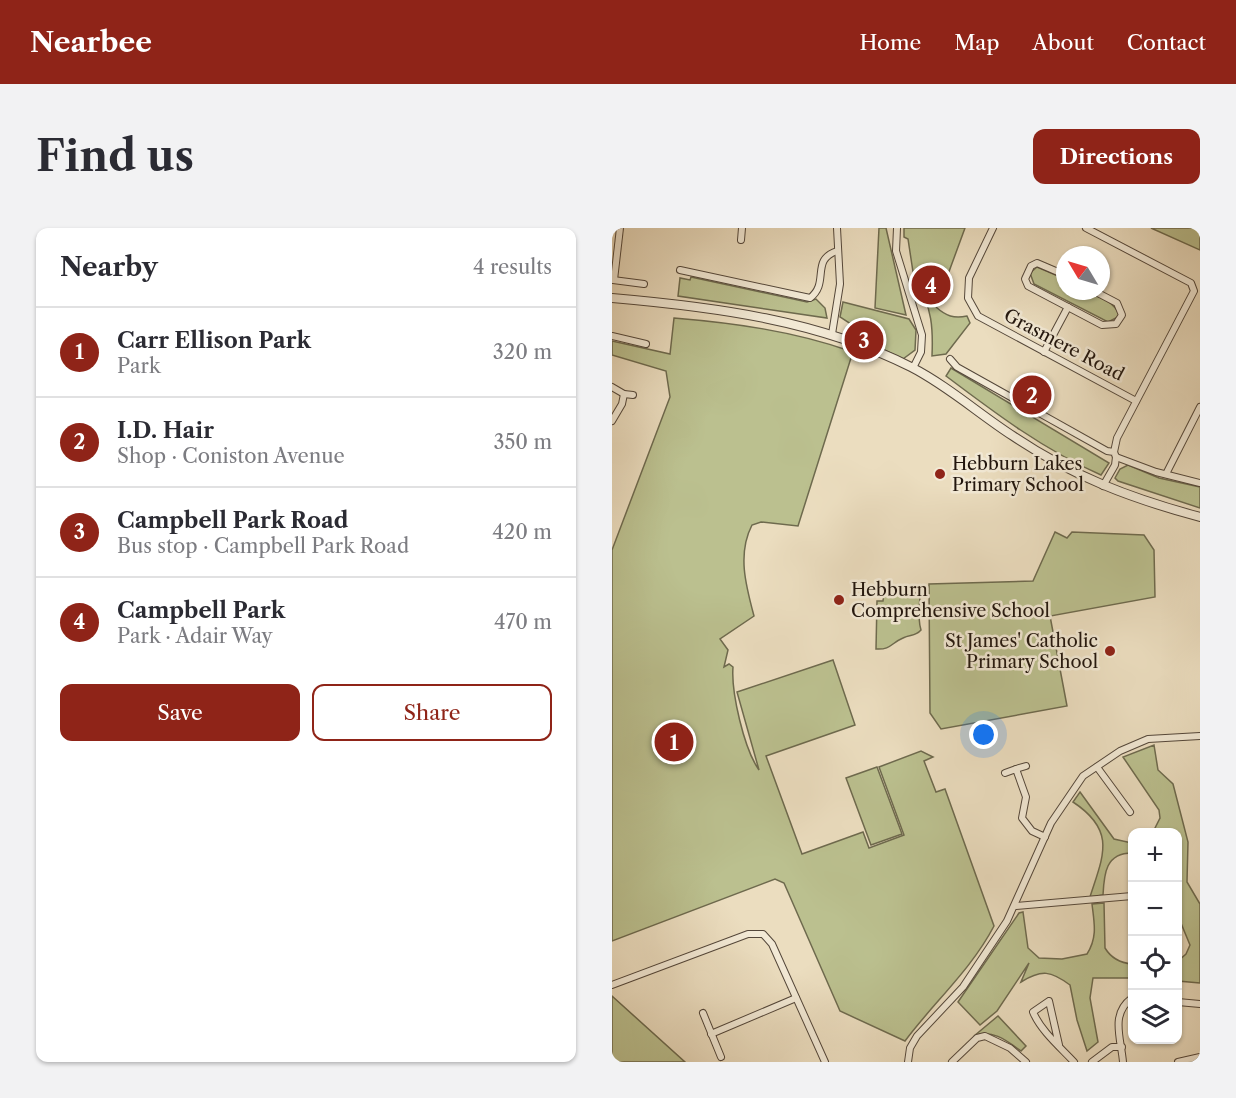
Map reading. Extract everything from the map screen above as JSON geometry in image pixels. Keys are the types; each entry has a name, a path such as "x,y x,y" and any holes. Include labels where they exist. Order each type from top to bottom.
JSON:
{"street":[{"path":"620,228 613,280 644,284"},
{"path":"741,240 742,228"},
{"path":"832,334 840,284 837,228"},
{"path":"897,228 896,251 922,335 921,352 913,368"},
{"name":"Grasmere Road","path":"993,228 969,278 968,298 978,316 1136,401"},
{"path":"1086,228 1191,283 1194,291 1115,442 1115,465 1103,487"},
{"path":"680,270 810,298 819,285 823,259 826,255 837,251"},
{"path":"1056,272 1037,263 1027,272 1025,279 1029,286 1102,325 1116,324 1122,315 1117,303 1110,299"},
{"path":"612,298 747,314 832,334 913,368 938,382 1021,442 1103,487 1200,518"},
{"path":"1044,352 1068,307"},
{"path":"612,336 646,344"},
{"path":"950,359 957,367 1107,451 1166,474 1200,483"},
{"path":"612,387 624,394 633,395"},
{"path":"612,421 622,404 624,394"},
{"path":"1166,474 1200,407"},
{"path":"909,1062 910,1048 917,1036 963,987 1016,906 1045,837 1067,797 1083,776 1120,751 1148,739 1200,736"},
{"path":"1005,773 1026,766"},
{"path":"1097,767 1130,812"},
{"path":"1016,769 1026,797 1022,818 1032,831 1045,837"},
{"path":"1016,906 1128,896"},
{"path":"612,986 748,934 763,934 772,944 825,1062"},
{"path":"711,1034 796,998"},
{"path":"1059,1046 1049,1001 1033,1012 1059,1046 1074,1062"},
{"path":"1124,1062 1118,1014 1128,1001"},
{"path":"1182,1002 1200,1004"},
{"path":"703,1013 721,1057"},
{"path":"952,1062 977,1038 985,1036 1010,1048 1026,1062"},
{"path":"1092,1062 1112,1047 1122,1047"},
{"path":"1178,1062 1200,1057"}],"green space":[{"path":"879,228 886,228 906,315 875,308"},
{"path":"904,228 965,228 936,307 950,316 967,316 970,323 946,354 932,356 929,309 915,285 908,239 904,237"},
{"path":"1151,228 1200,228 1200,250"},
{"path":"1037,267 1056,275 1056,295 1034,284 1030,273"},
{"path":"691,277 807,302 816,299 825,308 827,318 678,296 680,278 690,280"},
{"path":"1065,300 1106,300 1119,313 1118,317 1108,322"},
{"path":"843,302 909,319 916,330 915,350 903,359 848,333 851,324 840,317"},
{"path":"674,318 763,329 807,338 850,351 851,358 798,526 761,522 752,525 745,547 744,570 754,616 720,639 728,650 724,667 729,664 733,667 734,691 748,749 759,770 737,692 833,660 855,725 766,756 802,854 863,832 869,848 904,835 879,767 921,751 933,757 924,761 936,792 945,789 994,926 974,957 905,1041 840,1011 784,883 775,879 612,941 612,550 670,397 666,371 612,355 612,341 670,354"},
{"path":"951,368 1109,463 1101,475 1040,442 946,376"},
{"path":"1128,465 1159,478 1200,487 1200,508 1118,481 1115,478 1120,469"},
{"path":"1055,532 1067,538 1072,532 1144,535 1154,550 1155,597 1050,616 1067,706 941,729 930,713 929,584 1033,581"},
{"path":"884,593 920,593 921,630 888,647 876,649 877,601 883,601"},
{"path":"1154,745 1158,770 1173,784 1188,842 1187,882 1200,904 1200,983 1182,981 1182,958 1190,945 1182,926 1182,828 1155,828 1160,818 1159,810 1123,757"},
{"path":"877,767 902,834 871,845 846,778"},
{"path":"1080,792 1114,839 1128,842 1128,853 1117,856 1108,866 1103,895 1090,897 1102,857 1101,834 1096,823 1073,802"},
{"path":"1104,903 1105,948 1110,955 1128,963 1128,978 1093,978 1090,998 1098,1042 1087,1051 1077,1020 1070,985 1046,973 1035,975 1021,982 1029,963 997,1011 980,1025 958,1002 1019,913 1023,912 1028,948 1039,958 1062,959 1087,954 1094,935 1092,904"},
{"path":"612,996 685,1062 612,1062"},
{"path":"998,1016 1026,1046 1021,1051 993,1035 974,1036"}],"place":[{"name":"Campbell Park","path":"931,285"},
{"name":"Campbell Park Road","path":"864,340"},
{"name":"I.D. Hair","path":"1032,395"},
{"name":"Hebburn Lakes Primary School","path":"940,474"},
{"name":"Hebburn Comprehensive School","path":"839,600"},
{"name":"St James' Catholic Primary School","path":"1110,651"},
{"name":"Carr Ellison Park","path":"674,742"}]}
